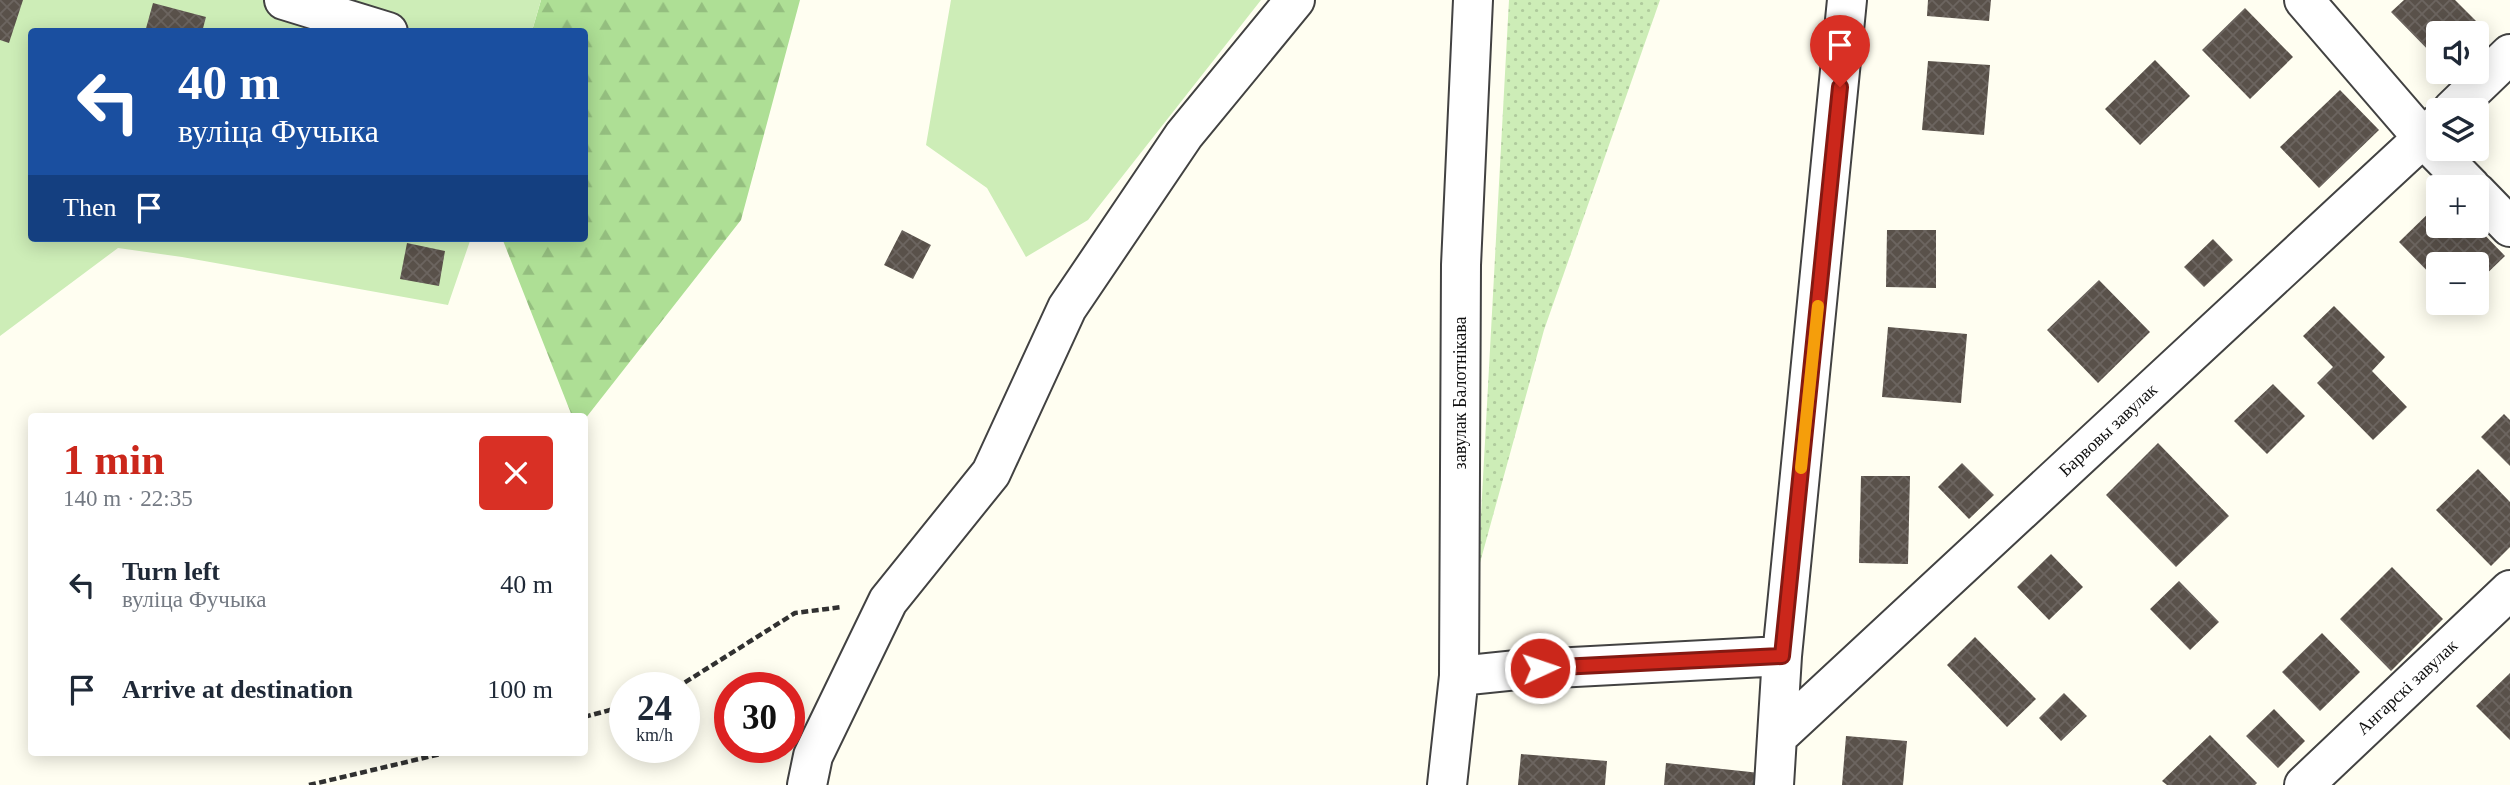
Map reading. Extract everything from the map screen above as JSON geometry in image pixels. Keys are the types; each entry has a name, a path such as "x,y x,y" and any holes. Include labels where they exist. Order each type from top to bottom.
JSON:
{"street":[{"path":"284,0 375,28"},
{"path":"807,785 813,755 888,601 991,473 1067,308 1176,147 1295,0"},
{"name":"завулак Балотнікава","path":"1447,785 1459,676 1461,265 1473,0"},
{"path":"1774,785 1782,656 1847,0"},
{"path":"2304,0 2426,127"},
{"path":"2464,98 2510,54"},
{"name":"Барвовы завулак","path":"1777,737 2426,135"},
{"path":"2489,205 2510,227"},
{"name":"Ангарскі завулак","path":"2304,785 2510,590"},
{"path":"1459,676 1517,670 1782,656"}],"path":[{"path":"700,673 794,613 888,601"},
{"path":"588,715 609,710"},
{"path":"309,785 432,756"}],"green space":[{"path":"0,0 541,0 533,28 28,28 28,242 470,242 448,305 118,248 0,336"},
{"path":"541,0 800,0 741,220 588,415 588,413 571,413 504,242 588,242 588,28 533,28"},
{"path":"951,0 1261,0 1088,220 1026,257 987,188 926,145"},
{"path":"1509,0 1660,0 1544,330 1478,570"}],"building":[{"path":"0,0 23,0 9,43 0,40"},
{"path":"1928,0 1991,0 1989,21 1927,16"},
{"path":"2404,0 2455,0 2476,21 2426,21 2426,48 2391,12"},
{"path":"153,3 206,17 203,28 146,28"},
{"path":"2245,8 2293,57 2250,99 2202,50"},
{"path":"2155,60 2190,96 2140,145 2105,109"},
{"path":"1928,61 1990,65 1984,135 1922,130"},
{"path":"2340,90 2379,130 2319,188 2280,147"},
{"path":"2426,216 2426,238 2488,238 2505,256 2489,271 2489,252 2426,252 2426,270 2399,242"},
{"path":"902,230 931,245 913,279 884,265"},
{"path":"1887,230 1936,230 1936,288 1886,287"},
{"path":"2213,239 2233,260 2204,287 2184,267"},
{"path":"407,243 445,251 439,286 400,279"},
{"path":"2099,280 2150,332 2098,383 2047,330"},
{"path":"2334,306 2385,357 2372,371 2407,407 2373,440 2317,383 2333,367 2303,336"},
{"path":"1888,327 1967,334 1961,403 1882,397"},
{"path":"2273,384 2305,416 2267,454 2234,421"},
{"path":"2504,414 2510,420 2510,466 2481,437"},
{"path":"2158,443 2229,516 2176,567 2106,495"},
{"path":"1962,463 1994,495 1969,519 1938,487"},
{"path":"2478,469 2510,502 2510,547 2491,566 2436,510"},
{"path":"1861,476 1910,476 1908,564 1859,563"},
{"path":"2051,554 2083,587 2049,620 2017,587"},
{"path":"2392,567 2443,619 2391,671 2340,619"},
{"path":"2179,581 2219,622 2190,650 2150,609"},
{"path":"2322,633 2360,672 2320,711 2282,672"},
{"path":"1975,637 2036,699 2007,727 1947,665"},
{"path":"2510,673 2510,740 2476,706"},
{"path":"2064,693 2087,716 2061,741 2039,718"},
{"path":"2274,709 2305,741 2278,768 2246,736"},
{"path":"2210,735 2257,783 2255,785 2167,785 2162,781"},
{"path":"1846,736 1907,741 1903,785 1842,785"},
{"path":"1521,754 1607,761 1605,785 1518,785"},
{"path":"1666,763 1760,773 1758,785 1664,785"}],"slow traffic":[{"path":"1801,468 1818,306"}],"route":[{"path":"1540,668 1782,656 1840,87"}]}
